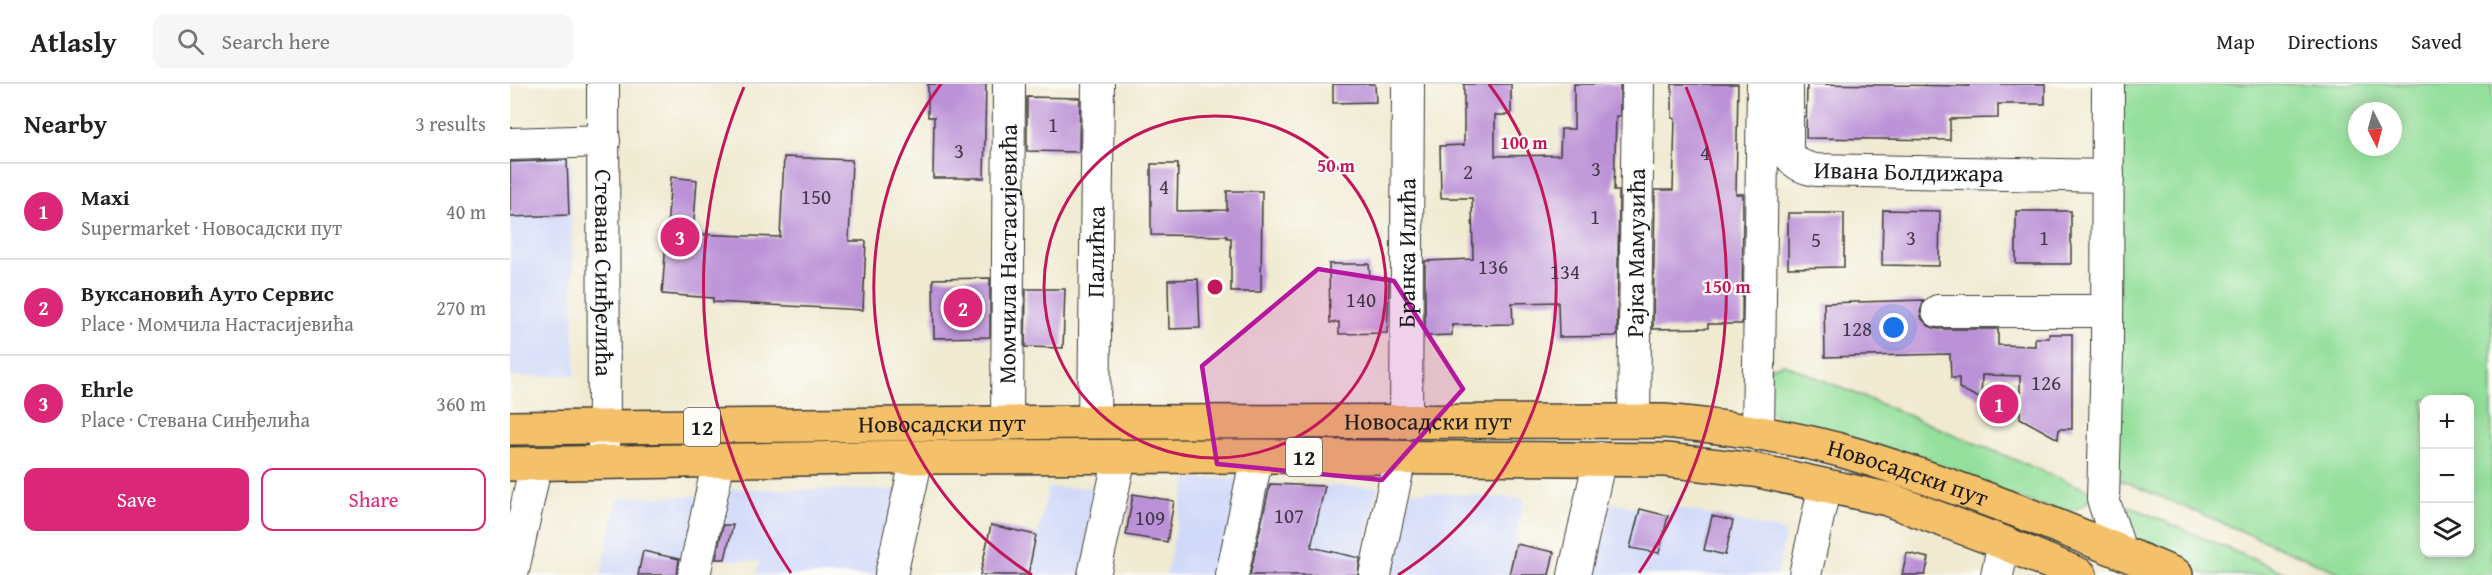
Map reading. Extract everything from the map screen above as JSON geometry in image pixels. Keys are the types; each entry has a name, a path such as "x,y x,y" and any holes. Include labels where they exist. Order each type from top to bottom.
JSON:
{"main road":[{"name":"Новосадски пут","path":"510,428 1094,422 1634,421 1688,423 1758,434 1855,454 1965,491 2176,575"},
{"name":"Новосадски пут","path":"523,463 917,457 1257,456 1666,460 1754,470 1887,499 2004,543 2080,575"}],"street":[{"name":"Стевана Синђелића","path":"603,84 604,461"},
{"name":"Момчила Настасијевића","path":"1007,424 1009,84"},
{"name":"Палићка","path":"1094,422 1098,84"},
{"name":"Бранка Илића","path":"1406,423 1408,84"},
{"name":"Рајка Мамузића","path":"1634,421 1638,84"},
{"path":"1758,434 1763,84"},
{"name":"Ивана Болдижара","path":"1787,84 1788,151 1792,160 1800,166 1815,170 2108,176"},
{"path":"2108,84 2103,499 2120,551"},
{"path":"510,144 604,141"},
{"path":"1938,310 2107,311"},
{"path":"1232,575 1257,456"},
{"path":"891,575 917,457"},
{"path":"1094,575 1120,457"},
{"path":"1375,575 1400,458"},
{"path":"1574,575 1600,458"},
{"path":"694,575 719,460"},
{"path":"512,575 523,463"},
{"path":"1805,575 1825,484"},
{"path":"2068,531 2103,499"},
{"path":"1996,575 2004,543"}],"highlighted area":[{"path":"1318,269 1394,281 1463,389 1382,480 1217,464 1202,366"}],"shaded area":[{"path":"570,152 575,375 510,377 510,153"},
{"path":"1249,478 1228,575 1166,575 1187,479"},
{"path":"1268,484 1378,487 1358,575 1248,575"},
{"path":"1101,487 1081,575 1029,575 1048,488"},
{"path":"722,489 899,490 879,575 757,575 759,562 706,558"},
{"path":"1411,491 1524,499 1508,575 1392,575"},
{"path":"699,496 681,575 601,575 617,498"},
{"path":"1611,502 1668,515 1670,506 1786,532 1777,575 1594,575"}],"green space":[{"path":"2109,84 2492,84 2492,575 2345,575 2104,473"},
{"path":"1784,364 2093,492 2085,505 2066,513 1790,426 1768,410 1768,368"},
{"path":"2122,503 2290,575 2207,575 2131,542"}],"building":[{"path":"928,84 986,84 984,178 933,178 934,117 928,117"},
{"path":"1333,84 1375,84 1376,102 1333,103"},
{"path":"1464,84 1511,84 1511,115 1495,115 1495,156 1560,155 1561,129 1574,129 1574,84 1620,84 1620,116 1616,116 1614,191 1619,191 1617,336 1559,337 1558,302 1512,303 1513,324 1452,325 1452,335 1425,336 1425,261 1473,259 1472,198 1441,198 1440,146 1464,145"},
{"path":"1672,84 1738,84 1736,194 1743,194 1742,324 1708,324 1708,328 1653,329 1655,190 1673,190 1675,119 1672,118"},
{"path":"1807,84 1969,86 1969,84 2045,84 2045,104 1998,104 1998,118 1950,119 1950,140 1806,138"},
{"path":"1027,97 1080,98 1079,152 1027,151"},
{"path":"784,157 852,160 849,241 866,241 863,310 713,302 713,298 662,294 671,177 697,180 693,234 780,237"},
{"path":"567,160 569,215 510,217 510,162"},
{"path":"1151,164 1178,164 1177,211 1227,210 1227,191 1262,191 1261,292 1231,292 1231,238 1227,236 1151,235"},
{"path":"1883,210 1940,211 1939,266 1882,265"},
{"path":"2016,211 2071,211 2071,264 2016,264"},
{"path":"1788,213 1844,213 1844,267 1788,268"},
{"path":"1329,264 1369,264 1370,278 1389,278 1387,333 1339,334 1339,322 1330,323"},
{"path":"990,278 990,337 934,338 933,279"},
{"path":"1198,279 1200,328 1169,329 1168,280"},
{"path":"1026,289 1065,289 1063,348 1025,347"},
{"path":"1924,300 1920,312 1922,319 1929,326 1938,329 1998,329 1998,345 2035,346 2035,338 2049,338 2049,334 2072,334 2072,429 2059,429 2058,439 2020,418 2020,376 1982,375 1981,399 1959,388 1959,378 1951,378 1950,354 1825,357 1824,303"},
{"path":"1270,484 1325,486 1311,547 1360,558 1358,575 1250,575"},
{"path":"1133,494 1174,501 1167,542 1126,535"},
{"path":"1640,509 1668,516 1659,553 1630,548"},
{"path":"1712,516 1733,521 1725,555 1704,550"},
{"path":"723,525 733,525 725,559 716,559"},
{"path":"991,525 1036,535 1028,575 980,575"},
{"path":"1516,544 1554,552 1549,575 1509,575"},
{"path":"643,551 679,559 677,575 638,575"},
{"path":"1907,553 1929,558 1925,575 1902,575"}],"place":[{"name":"Ehrle","path":"680,237"},
{"name":"Вуксановић Ауто Сервис","path":"963,308"},
{"name":"Maxi","path":"1999,404"}]}
